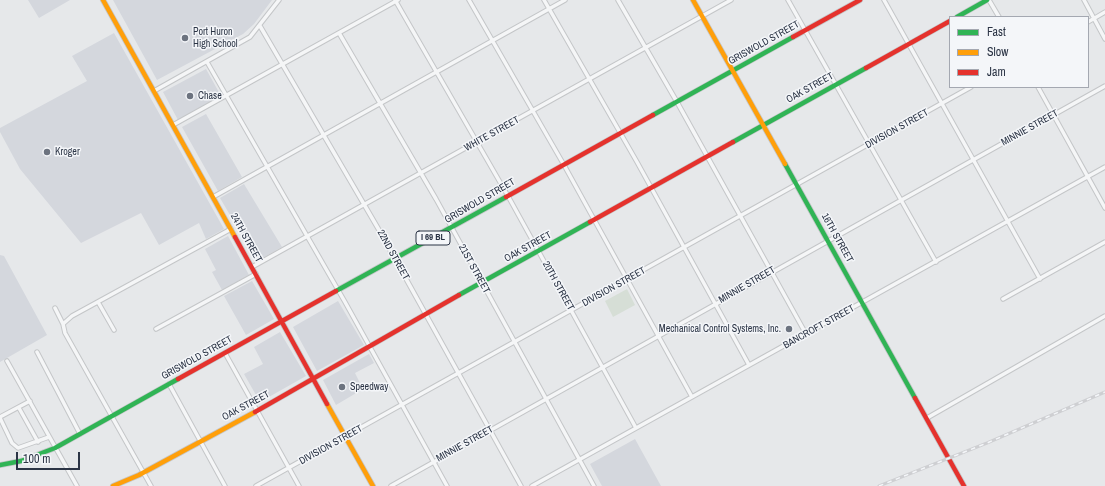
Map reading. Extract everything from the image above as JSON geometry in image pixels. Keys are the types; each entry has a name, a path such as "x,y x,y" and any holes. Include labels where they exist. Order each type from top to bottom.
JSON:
{"main road":[{"name":"24TH STREET","path":"103,0 283,321 373,486"},
{"name":"16TH STREET","path":"693,0 863,302 964,486"},
{"name":"GRISWOLD STREET","path":"0,465 21,460 55,448 860,0"},
{"path":"959,16 988,0"},
{"name":"OAK STREET","path":"113,486 143,472 314,379 482,282 949,22"}],"street":[{"path":"154,91 242,42 260,26 279,0"},
{"path":"173,125 396,0"},
{"name":"20TH STREET","path":"396,0 508,196 636,428"},
{"path":"469,0 595,220 692,397"},
{"path":"544,0 621,134 749,365"},
{"path":"213,197 565,0"},
{"path":"618,0 677,102 806,334"},
{"name":"WHITE STREET","path":"252,267 731,0"},
{"path":"788,0 936,262"},
{"path":"884,0 1040,279"},
{"path":"988,0 998,16"},
{"path":"1084,0 1105,39"},
{"path":"1089,22 1105,12"},
{"name":"22ND STREET","path":"260,26 395,259 520,486"},
{"name":"21ST STREET","path":"339,33 452,228 594,486"},
{"path":"207,62 338,290 447,486"},
{"name":"MINNIE STREET","path":"391,486 658,335 1105,86"},
{"name":"DIVISION STREET","path":"256,486 970,88"},
{"path":"1039,88 1105,208"},
{"name":"BANCROFT STREET","path":"532,486 1105,167"},
{"path":"63,324 66,319 231,229"},
{"path":"1003,300 1105,242"},
{"path":"156,329 256,274"},
{"path":"98,302 114,330"},
{"path":"55,308 63,324 64,334 151,486"},
{"path":"927,418 1105,316"},
{"path":"37,352 80,434"},
{"path":"225,353 299,486"},
{"path":"7,361 77,486"},
{"path":"169,384 225,486"},
{"path":"30,401 0,417 15,447 38,442 50,437"},
{"path":"19,408 38,442"}],"shaded area":[{"path":"28,0 70,0 39,18"},
{"name":"Port Huron High School","path":"113,0 272,0 254,24 243,34 157,80"},
{"path":"114,33 224,229 206,239 199,223 159,245 141,213 81,243 20,169 0,132 0,128 87,81 72,56"},
{"path":"206,69 221,96 178,120 163,92"},
{"path":"206,114 242,177 218,191 182,127"},
{"path":"244,184 282,247 257,261 220,198"},
{"path":"228,236 249,275 222,290 212,272 216,270 205,249"},
{"path":"0,255 4,256 47,335 0,362"},
{"path":"252,281 274,319 246,335 224,296"},
{"path":"627,289 635,305 613,317 605,301"},
{"path":"338,301 364,345 317,371 293,327"},
{"path":"280,332 306,376 260,402 244,374 263,364 254,347"},
{"path":"369,354 374,363 355,373 363,389 336,405 323,380"},
{"path":"635,439 661,486 602,486 590,464"}],"railway":[{"path":"879,486 987,443 1105,392"}],"traffic: fast":[{"path":"959,16 987,0"},
{"path":"653,115 793,37"},
{"path":"733,142 866,68"},
{"path":"785,164 915,398"},
{"path":"336,291 506,197"},
{"path":"459,295 590,222"},
{"path":"0,465 21,461 55,448 178,379"}],"traffic: slow":[{"path":"103,0 235,237"},
{"path":"693,0 785,164"},
{"path":"327,404 373,486"},
{"path":"113,486 139,475 255,412"}],"traffic: jam":[{"path":"793,37 860,0"},
{"path":"866,68 949,22"},
{"path":"506,197 653,115"},
{"path":"590,222 733,142"},
{"path":"235,237 327,404"},
{"path":"178,379 336,291"},
{"path":"255,412 459,295"},
{"path":"915,398 964,486"}],"place":[{"name":"Port Huron High School","path":"185,38"},
{"name":"Chase","path":"190,96"},
{"name":"Kroger","path":"47,152"},
{"name":"Mechanical Control Systems, Inc.","path":"789,329"},
{"name":"Speedway","path":"342,387"}]}
